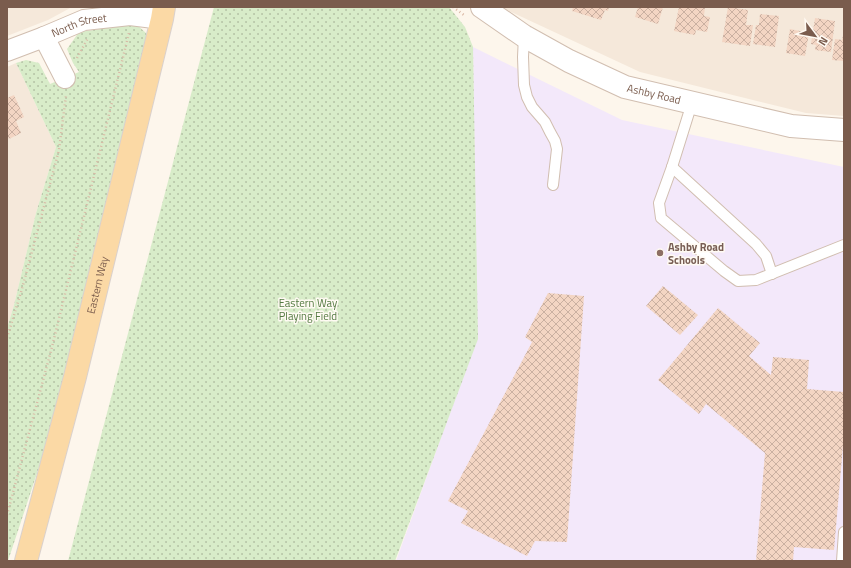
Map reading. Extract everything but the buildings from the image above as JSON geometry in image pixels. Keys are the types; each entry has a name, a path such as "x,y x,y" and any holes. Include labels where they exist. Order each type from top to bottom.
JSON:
{"main road":[{"name":"Eastern Way","path":"26,561 75,377 163,13"}],"street":[{"name":"Ashby Road","path":"482,7 524,36 569,61 624,87 791,126 844,130"},
{"name":"North Street","path":"7,51 44,37 94,14 130,15 163,13"},
{"name":"North Street","path":"44,37 65,78"}],"lane":[{"path":"524,36 524,85 527,97 550,132 557,149 553,184"},
{"path":"692,103 659,203 661,218 738,281 756,280 844,245"},
{"path":"672,167 756,244 766,256 772,274"},
{"path":"842,561 844,532"}],"path":[{"path":"7,338 22,289 59,150 66,99 65,78 86,43 94,14"},
{"path":"7,514 52,347 130,31 130,15"}],"shaded area":[{"path":"7,7 72,7 48,20 7,36"},
{"path":"506,7 844,7 844,116 806,113 640,72 505,9"},
{"name":"Ashby Road Schools","path":"473,47 622,120 844,167 844,561 396,561 477,339"},
{"path":"16,63 56,147 36,213 7,328 7,67"}],"green space":[{"name":"Eastern Way Playing Field","path":"214,7 449,7 465,27 473,47 478,339 395,561 68,561"},
{"path":"136,24 146,33 148,48 109,211 40,464 7,561 7,328 36,213 56,147 16,63 26,60 39,63 50,84 79,72 67,49 79,32"}],"place":[{"name":"Ashby Road Schools","path":"660,253"}]}
